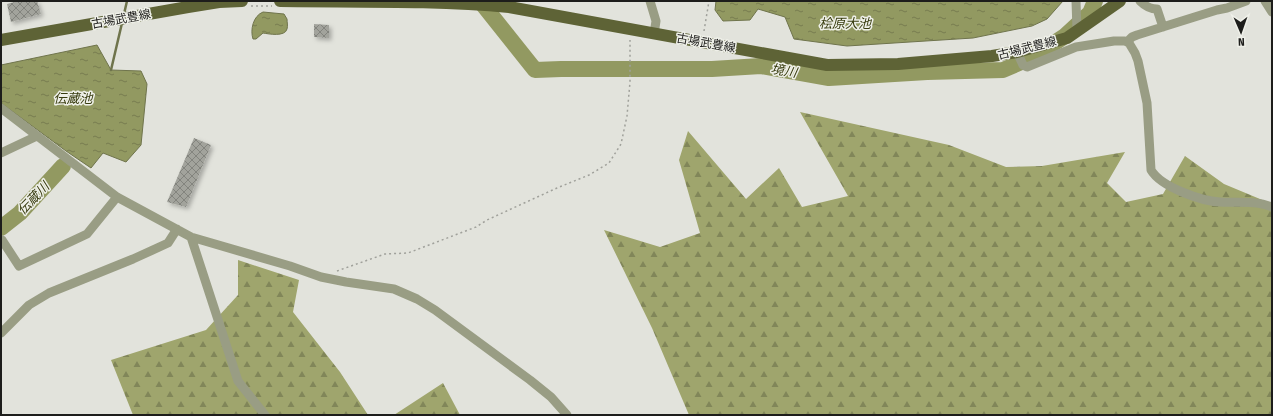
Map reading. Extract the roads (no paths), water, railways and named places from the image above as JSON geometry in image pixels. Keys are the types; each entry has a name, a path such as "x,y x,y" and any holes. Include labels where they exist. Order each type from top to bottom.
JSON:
{"main road":[{"name":"古場武豊線","path":"276,3 475,4 509,7 827,65 898,64 992,56 1017,52 1067,38 1120,1"},
{"name":"古場武豊線","path":"1,40 218,2 247,4"}],"street":[{"path":"650,1 656,20 654,34"},
{"path":"1076,1 1077,30"},
{"path":"1140,1 1152,9 1157,9 1163,27"},
{"path":"1127,42 1138,35 1246,1"},
{"path":"1265,1 1272,12"},
{"path":"1017,52 1023,65 1027,67 1076,46 1114,41 1127,42 1136,53 1147,103 1151,170 1155,176 1160,181 1183,192 1211,201 1257,203 1272,207"},
{"path":"1,108 117,197 191,237 290,266 320,277 394,289 417,299 436,310 536,384 551,397 567,415"},
{"path":"1,153 37,136"},
{"path":"1,241 2,240 19,266 87,234 117,197"},
{"path":"1,333 29,305 49,293 168,243 177,230"},
{"path":"191,237 238,381 265,415"}],"water":[{"name":"桧原大池","path":"716,1 1063,1 1047,19 1032,26 973,38 847,46 794,39 785,17 758,9 750,20 723,21 715,10"},
{"path":"263,12 284,14 287,19 286,32 280,34 263,33 256,39 253,39 253,24 257,17"},
{"name":"伝蔵池","path":"97,45 111,70 141,71 147,84 141,145 126,162 103,153 91,168 1,103 1,65"}],"waterway":[{"path":"124,14 127,1"},
{"name":"境川","path":"480,1 535,70 712,69 761,66 829,78 927,72 1003,70 1033,57 1065,36 1090,13 1095,1"},
{"path":"111,70 122,23"},
{"name":"伝蔵川","path":"1,228 20,213 63,166"}]}
